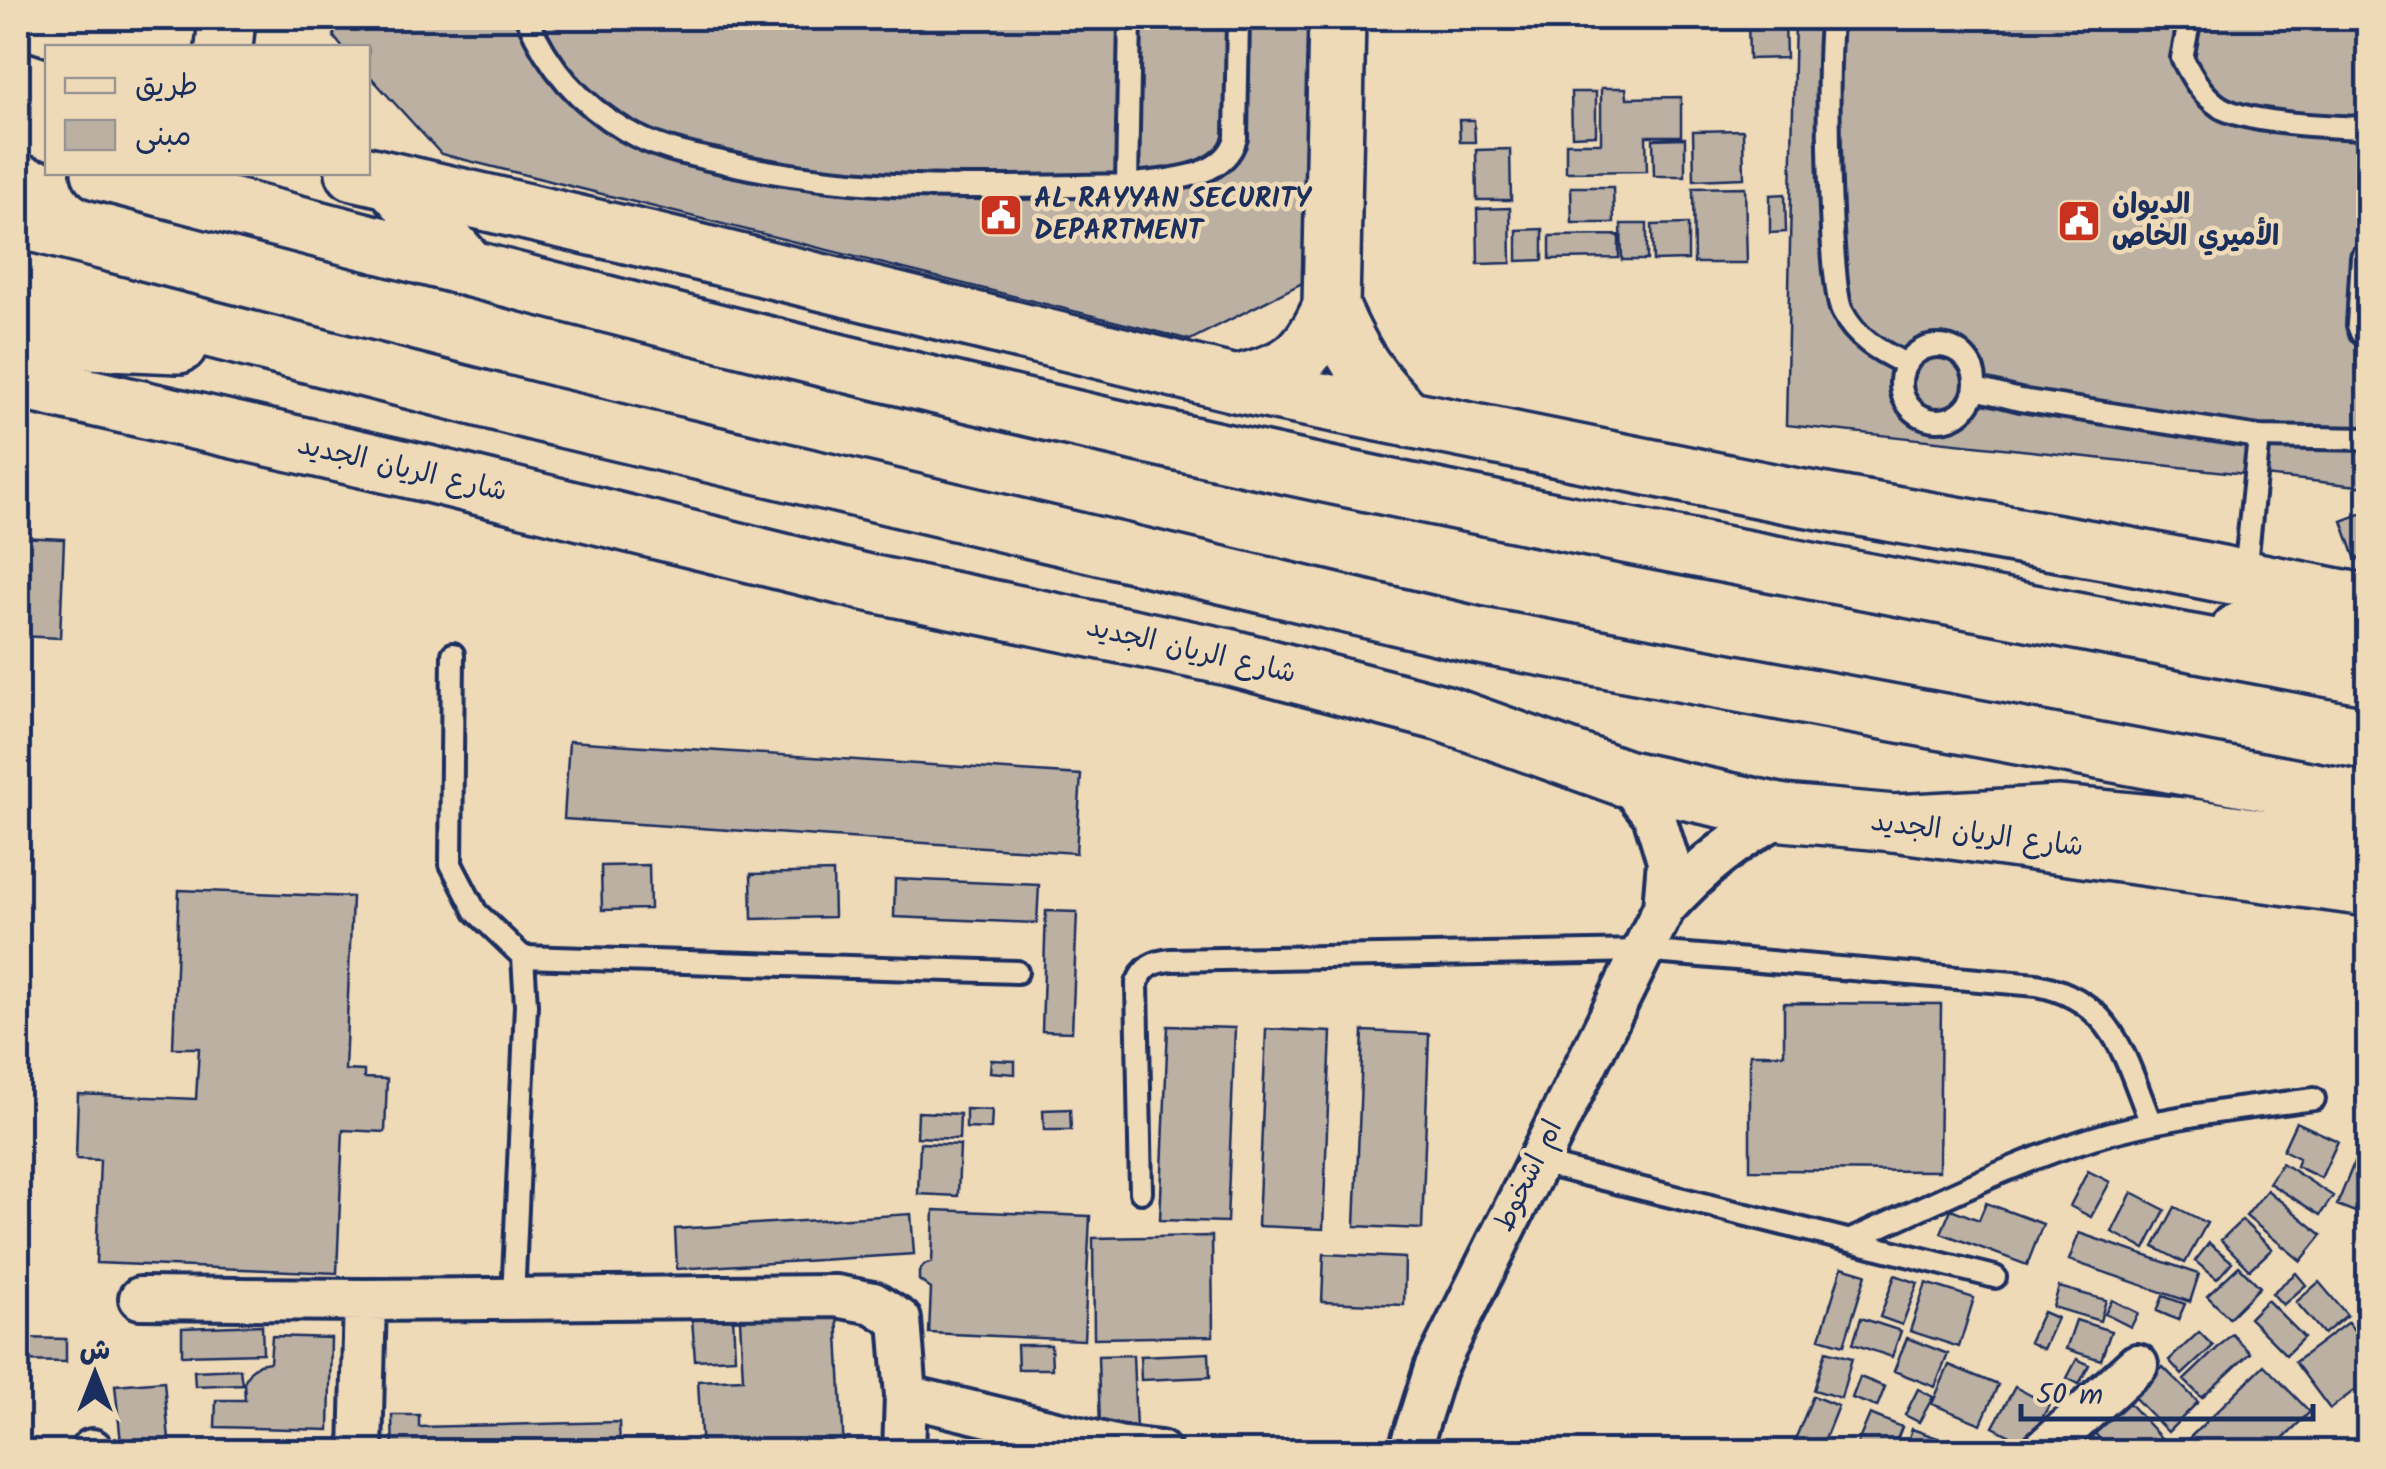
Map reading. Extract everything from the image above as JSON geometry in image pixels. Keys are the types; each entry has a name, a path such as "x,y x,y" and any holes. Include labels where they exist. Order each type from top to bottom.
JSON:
{"main road":[{"path":"224,45 227,18"},
{"path":"245,45 246,18"},
{"path":"1236,384 1282,371 1317,340 1332,307 1337,18"},
{"path":"18,79 45,88"},
{"path":"18,119 45,130"},
{"path":"18,151 45,158"},
{"path":"111,175 470,269 1068,416 1724,555 2368,676"},
{"path":"164,175 271,217"},
{"path":"373,178 470,269"},
{"path":"373,178 656,242 1236,384 1792,496 2368,603"},
{"path":"18,280 545,414 1475,635 2368,801"},
{"path":"1332,307 1372,384 1408,419"},
{"path":"18,338 290,349"},
{"name":"شارع الريان الجديد","path":"18,381 428,474 864,582 1228,657 1442,714 1624,778 1784,813 1894,823 2368,888"},
{"path":"1915,590 2230,632 2310,627 2368,612"},
{"path":"1894,823 2060,814 2184,826 2368,853"}],"street":[{"name":"ام اشخوط","path":"1624,778 1654,815 1659,830 1668,860 1664,908"},
{"name":"ام اشخوط","path":"1411,1451 1435,1369 1664,908 1700,869 1739,838 1784,813"},
{"path":"140,1298 836,1296 872,1304 900,1320 906,1396 904,1452"},
{"path":"360,1452 366,1300"},
{"path":"2041,1452 2136,1366"},
{"path":"906,1396 1118,1447 1160,1452"}],"lane":[{"path":"527,18 555,71 578,93 624,130 666,150 804,178 954,188 1127,186 1212,170 1233,150 1236,138 1238,18"},
{"path":"1127,186 1130,18"},
{"path":"1832,18 1831,212 1840,308 1859,336 1906,364"},
{"path":"2190,18 2182,58 2199,89 2224,109 2276,121 2368,128"},
{"path":"2368,250 2362,257 2358,325 2368,337"},
{"path":"1929,346 1944,346 1969,360 1976,389 1970,402 1947,419 1932,420 1918,415 1901,392 1906,364 1916,352 1929,346"},
{"path":"1976,389 2020,400 2259,437 2368,439"},
{"path":"2244,578 2259,437"},
{"path":"454,654 450,864 476,912 523,958 526,1004 513,1299"},
{"path":"1141,1192 1136,983 1144,968 1158,961 1642,951 2057,988 2075,996 2106,1021 2151,1124"},
{"path":"523,958 1017,972"},
{"path":"1851,1240 2040,1157 2093,1138 2151,1124 2314,1099"},
{"path":"1535,1162 1995,1277"}],"building":[{"name":"AL RAYYAN SECURITY DEPARTMENT","path":"335,18 1310,18 1316,276 1190,340 441,154 370,76 370,45 341,45 334,37"},
{"path":"1748,18 1785,18 1786,58 1749,59"},
{"name":"الديوان الأميري الخاص","path":"1795,18 2368,18 2368,487 1786,425"},
{"path":"1601,88 1626,88 1627,98 1681,97 1681,136 1646,136 1647,171 1566,172 1566,143 1601,143"},
{"path":"1571,92 1596,92 1596,135 1572,136"},
{"path":"1459,120 1474,120 1475,142 1460,142"},
{"path":"1743,130 1744,178 1694,180 1693,131"},
{"path":"1685,138 1685,176 1654,176 1653,139"},
{"path":"1510,149 1511,200 1477,200 1476,150"},
{"path":"1571,187 1613,187 1614,223 1572,223"},
{"path":"1745,187 1747,263 1694,263 1693,188"},
{"path":"1785,194 1786,232 1770,233 1770,195"},
{"path":"1510,208 1511,263 1478,264 1477,209"},
{"path":"1621,224 1647,224 1647,260 1622,260"},
{"path":"1688,224 1688,260 1653,261 1652,225"},
{"path":"1543,229 1543,260 1517,261 1517,230"},
{"path":"1619,235 1619,258 1550,259 1550,236"},
{"path":"2368,511 2368,555 2356,560 2342,521"},
{"path":"18,537 64,539 60,638 18,636"},
{"path":"569,741 1081,775 1076,853 564,819"},
{"path":"649,865 650,909 602,910 601,866"},
{"path":"833,872 834,917 752,919 751,874"},
{"path":"895,879 1039,885 1037,923 894,917"},
{"path":"179,890 352,897 345,1070 364,1071 364,1078 387,1079 385,1132 343,1130 337,1273 96,1263 100,1160 76,1159 78,1094 196,1099 199,1048 173,1048"},
{"path":"1046,911 1077,912 1072,1032 1042,1031"},
{"path":"1784,1003 1941,1004 1939,1171 1750,1170 1750,1054 1784,1054"},
{"path":"1168,1026 1235,1028 1227,1222 1160,1220"},
{"path":"1266,1029 1331,1032 1323,1229 1258,1226"},
{"path":"1363,1031 1429,1034 1422,1229 1355,1226"},
{"path":"991,1060 1015,1061 1015,1074 990,1072"},
{"path":"966,1109 992,1110 991,1129 966,1128"},
{"path":"1070,1109 1071,1130 1044,1130 1043,1110"},
{"path":"918,1112 960,1114 959,1139 917,1137"},
{"path":"2296,1122 2338,1141 2321,1178 2296,1166 2299,1158 2283,1150"},
{"path":"2364,1138 2368,1140 2368,1217 2337,1205"},
{"path":"920,1143 960,1145 958,1196 918,1194"},
{"path":"2282,1163 2333,1196 2320,1215 2269,1183"},
{"path":"2088,1171 2110,1182 2091,1217 2070,1206"},
{"path":"2267,1190 2322,1235 2301,1261 2246,1216"},
{"path":"2132,1193 2165,1210 2145,1249 2112,1232"},
{"path":"1986,1203 2043,1224 2027,1265 1941,1233 1951,1209 1979,1220"},
{"path":"2175,1207 2207,1223 2185,1263 2154,1247"},
{"path":"934,1210 1090,1216 1084,1340 929,1333 931,1289 919,1280 919,1272 932,1262"},
{"path":"911,1214 914,1254 677,1269 675,1229"},
{"path":"2242,1220 2272,1249 2250,1270 2221,1240"},
{"path":"2079,1233 2199,1274 2190,1302 2069,1260"},
{"path":"1212,1236 1213,1336 1094,1338 1093,1238"},
{"path":"2209,1243 2232,1262 2217,1279 2195,1261"},
{"path":"1324,1254 1405,1258 1404,1305 1322,1302"},
{"path":"2239,1266 2260,1287 2229,1318 2207,1296"},
{"path":"1842,1267 1866,1274 1844,1345 1820,1338"},
{"path":"2296,1273 2306,1285 2283,1305 2272,1293"},
{"path":"1895,1275 1918,1283 1902,1325 1880,1317"},
{"path":"2319,1282 2347,1315 2324,1334 2296,1302"},
{"path":"1926,1283 1974,1298 1959,1347 1910,1331"},
{"path":"2059,1287 2106,1300 2100,1321 2053,1307"},
{"path":"2163,1296 2185,1304 2178,1320 2157,1311"},
{"path":"2112,1300 2138,1313 2131,1327 2105,1314"},
{"path":"2267,1300 2304,1337 2286,1355 2249,1318"},
{"path":"2043,1312 2057,1318 2043,1349 2029,1342"},
{"path":"837,1314 844,1452 702,1452 698,1381 743,1379 740,1319"},
{"path":"733,1315 735,1358 695,1360 692,1318"},
{"path":"1861,1318 1901,1331 1892,1357 1853,1344"},
{"path":"2076,1320 2111,1331 2101,1360 2066,1349"},
{"path":"2348,1322 2368,1350 2368,1380 2330,1409 2295,1362"},
{"path":"262,1325 263,1353 182,1355 182,1328"},
{"path":"2199,1332 2213,1346 2182,1375 2169,1360"},
{"path":"2232,1334 2250,1353 2202,1398 2184,1380"},
{"path":"272,1336 331,1338 329,1430 215,1427 216,1400 245,1400 244,1382 250,1371 270,1362"},
{"path":"18,1338 66,1339 66,1362 18,1361"},
{"path":"1907,1338 1948,1354 1935,1387 1894,1371"},
{"path":"1017,1345 1051,1345 1052,1369 1018,1369"},
{"path":"1826,1351 1852,1358 1841,1398 1814,1390"},
{"path":"1209,1353 1210,1377 1141,1380 1140,1356"},
{"path":"1133,1355 1136,1429 1100,1431 1098,1356"},
{"path":"2077,1359 2089,1365 2079,1384 2067,1378"},
{"path":"1949,1365 1998,1385 1981,1424 1932,1404"},
{"path":"2264,1365 2310,1412 2269,1452 2175,1452"},
{"path":"2163,1367 2198,1402 2168,1432 2133,1396"},
{"path":"240,1369 242,1384 195,1386 194,1371"},
{"path":"1860,1377 1885,1387 1877,1407 1852,1398"},
{"path":"164,1381 170,1452 122,1452 115,1385"},
{"path":"2015,1387 2049,1405 2028,1445 1993,1427"},
{"path":"1918,1389 1933,1397 1919,1422 1905,1415"},
{"path":"1813,1396 1838,1406 1820,1451 1794,1442"},
{"path":"2126,1400 2161,1438 2146,1452 2111,1452 2093,1431"},
{"path":"1870,1414 1902,1427 1892,1452 1854,1452"},
{"path":"392,1415 419,1415 419,1427 619,1422 620,1452 393,1452"},
{"path":"1912,1429 1949,1442 1946,1452 1904,1452"}],"place":[{"name":"AL RAYYAN SECURITY DEPARTMENT","path":"1001,215"},
{"name":"الديوان الأميري الخاص","path":"2079,221"}]}
